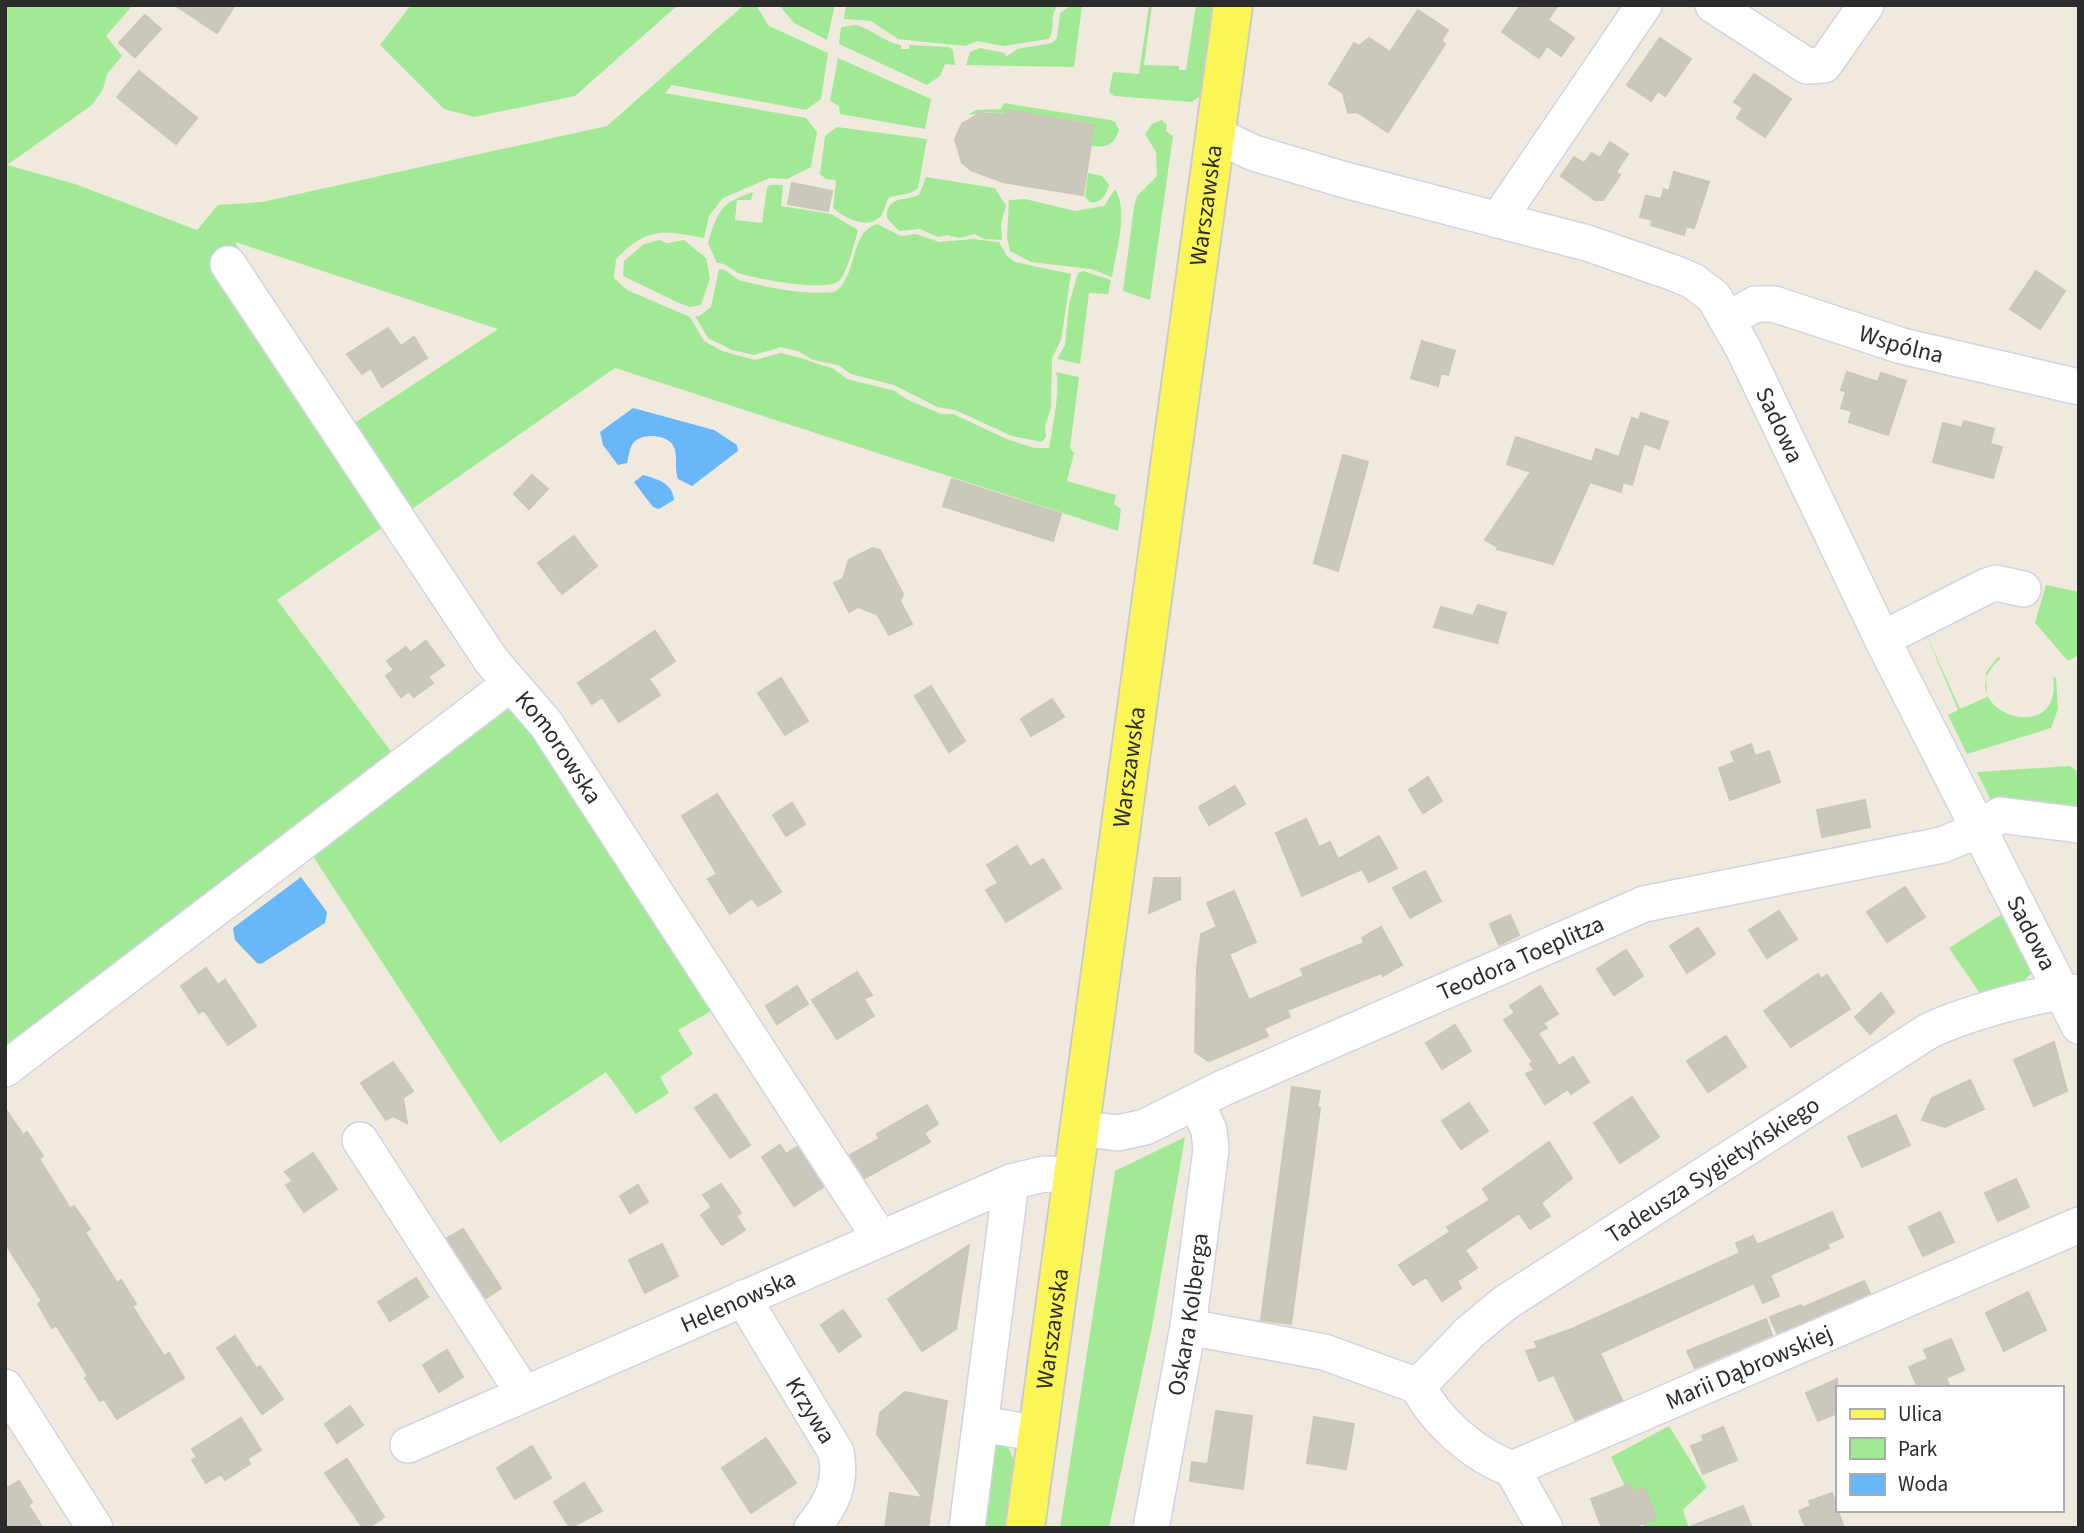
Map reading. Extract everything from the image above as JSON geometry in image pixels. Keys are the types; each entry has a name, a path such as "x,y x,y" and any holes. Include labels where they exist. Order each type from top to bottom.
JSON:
{"main road":[{"name":"Warszawska","path":"1025,1528 1233,5"}],"street":[{"path":"1498,220 1644,5"},
{"path":"1713,5 1807,66 1824,65 1866,5"},
{"name":"Sadowa","path":"1216,135 1267,157 1587,243 1693,281 1714,297 1728,320 1882,639 1979,830 2070,993 2079,1026"},
{"name":"Komorowska","path":"228,264 510,684 546,724 880,1238"},
{"name":"Wspólna","path":"1728,320 1755,304 1774,304 1902,346 2079,387"},
{"path":"1882,639 1987,586 1996,583 2023,589"},
{"path":"5,1069 510,684"},
{"name":"Teodora Toeplitza","path":"1079,1128 1118,1133 1136,1130 1630,908 1922,850 1979,830 2004,815 2079,825"},
{"name":"Tadeusza Sygietyńskiego","path":"1424,1398 1470,1332 1505,1303 1927,1032 1947,1022 2070,993"},
{"name":"Oskara Kolberga","path":"1151,1528 1188,1327 1211,1150 1209,1130 1196,1102"},
{"path":"360,1140 524,1394"},
{"name":"Helenowska","path":"408,1445 1011,1182 1044,1174 1072,1175"},
{"path":"967,1528 1011,1182"},
{"name":"Marii Dąbrowskiej","path":"1513,1469 2079,1225"},
{"name":"Krzywa","path":"743,1298 836,1452 840,1472 838,1486 829,1506 812,1528"},
{"path":"1188,1327 1324,1352 1424,1398 1490,1461 1513,1469 1545,1528"},
{"path":"5,1387 94,1528"},
{"path":"982,1424 1039,1434"}],"green space":[{"path":"5,5 133,5 106,36 122,56 107,74 103,89 92,105 7,165 75,184 197,230 218,205 262,202 607,126 744,5 756,5 769,26 828,53 821,99 806,110 672,85 665,93 806,118 817,132 811,167 787,179 770,178 723,198 709,216 704,238 677,233 656,233 637,241 616,259 614,278 627,290 690,317 704,341 722,351 755,360 781,353 797,357 834,369 847,379 895,391 906,399 941,414 953,414 1009,440 1035,448 1049,448 1057,398 1056,372 1079,377 1070,448 1074,453 1067,481 1116,495 1114,504 1121,509 1118,531 615,368 409,511 353,424 498,329 235,242 389,523 277,600 396,758 5,1053"},
{"path":"411,5 678,5 575,96 474,117 444,109 380,45"},
{"path":"779,5 835,5 827,40 794,23"},
{"path":"846,5 1058,5 1049,39 1003,46 977,41 965,46 898,39 871,21 844,19"},
{"path":"1071,5 1082,6 1074,67 966,65 970,52 980,48 1004,53 1006,57 1017,49 1052,43 1057,38 1060,13"},
{"path":"1149,5 1152,5 1144,65 1179,66 1179,70 1186,70 1196,5 1215,5 1204,93 1192,102 1114,96 1109,92 1113,72 1139,74"},
{"path":"856,25 889,42 901,45 901,49 909,49 909,45 949,47 953,50 955,65 945,64 940,76 927,85 839,44 841,27"},
{"path":"838,58 931,99 925,129 840,114 839,106 830,101"},
{"path":"1004,103 1110,120 1115,122 1119,130 1109,144 1091,146 1095,124 1007,110 1006,114 987,112 968,115 976,110 1001,109"},
{"path":"1162,120 1167,125 1166,131 1173,136 1150,300 1123,291 1137,196 1157,176 1156,152 1145,134 1152,124"},
{"path":"837,127 927,139 918,188 910,193 890,197 882,215 874,221 862,223 838,212 833,208 836,180 826,179 820,174 825,136"},
{"path":"1088,173 1102,176 1109,185 1105,195 1097,202 1090,202 1085,197"},
{"path":"926,177 995,188 1006,206 1001,223 1002,240 984,239 975,234 960,238 947,235 938,237 920,229 899,231 887,218 889,206 897,200 919,195"},
{"path":"783,185 781,206 831,214 858,230 848,264 840,280 822,285 793,284 741,274 717,263 708,243 722,209 734,200 753,192 751,200 737,200 735,220 762,223 767,187"},
{"path":"1115,189 1121,220 1112,277 1091,269 1031,262 1010,251 1007,238 1009,200 1025,199 1075,211 1104,206"},
{"path":"877,224 901,236 916,234 939,242 973,239 999,242 1007,256 1015,262 1071,274 1061,340 1052,358 1051,408 1045,426 1046,437 1042,442 1012,436 955,410 937,407 894,385 851,374 838,365 813,360 798,351 781,347 754,355 732,350 708,338 695,316 711,307 719,269 739,280 764,286 800,292 834,292 847,276 862,236"},
{"path":"659,240 668,243 684,240 706,258 710,278 701,305 690,307 679,303 623,276 624,261 644,244"},
{"path":"1083,271 1111,280 1108,294 1089,293 1080,364 1057,359 1065,345 1069,304 1078,273"},
{"path":"2046,585 2079,592 2079,655 2068,661 2035,623"},
{"path":"1924,629 1960,709 1987,697 1987,693 1995,706 2009,714 2026,717 2041,713 2052,700 2053,677 2056,678 2058,709 2051,728 1967,754 1948,715 1958,710"},
{"path":"1998,657 2001,658 1987,676 1987,686 1986,672"},
{"path":"507,710 520,711 713,1010 678,1030 693,1054 660,1077 669,1093 636,1114 606,1072 500,1143 309,850 493,714"},
{"path":"2070,766 2079,773 2079,814 1995,809 1977,772"},
{"path":"2002,914 2033,972 2019,985 1981,995 1949,948"},
{"path":"1185,1137 1152,1327 1109,1528 1060,1528 1115,1171"},
{"path":"1669,1426 1707,1487 1683,1510 1689,1528 1645,1528 1611,1457"},
{"path":"995,1444 1008,1447 1015,1466 1009,1528 980,1528"}],"water":[{"path":"633,408 714,430 737,445 738,451 692,486 678,479 674,447 661,437 638,439 631,447 627,463 618,465 603,445 600,432"},
{"path":"643,475 659,480 671,489 674,500 659,509 653,507 634,482"},
{"path":"301,877 327,912 325,923 261,964 257,963 235,940 233,928"}],"building":[{"path":"175,5 235,5 217,33"},
{"path":"1521,5 1558,5 1548,20 1574,38 1561,56 1547,46 1539,58 1502,32"},
{"path":"1418,10 1448,30 1441,41 1445,44 1388,132 1357,112 1348,113 1343,93 1329,84 1354,43 1359,46 1369,38 1390,52"},
{"path":"145,15 161,29 135,57 119,43"},
{"path":"1660,38 1691,59 1665,96 1658,91 1651,101 1627,85"},
{"path":"139,71 197,118 176,144 117,97"},
{"path":"1754,74 1791,99 1765,137 1737,118 1743,108 1734,102"},
{"path":"1007,110 1094,125 1083,195 1003,182 971,170 962,163 955,139 962,124 980,113 1006,115"},
{"path":"1610,142 1628,154 1616,172 1620,175 1603,200 1595,200 1561,176 1574,157 1584,163 1592,153 1600,158"},
{"path":"1674,172 1709,182 1694,228 1686,226 1684,235 1651,225 1653,220 1640,217 1646,196 1661,199 1664,189 1669,191"},
{"path":"792,183 832,191 828,211 788,204"},
{"path":"2036,271 2065,291 2040,329 2010,309"},
{"path":"388,328 401,346 414,337 427,358 382,387 371,368 362,374 347,354"},
{"path":"1422,341 1455,351 1448,375 1441,373 1438,386 1411,378"},
{"path":"1847,372 1878,382 1881,373 1906,381 1888,435 1849,422 1852,411 1841,408 1846,392 1841,390"},
{"path":"1641,413 1668,422 1659,449 1644,443 1632,485 1623,482 1621,492 1590,482 1553,564 1497,549 1498,547 1485,540 1531,472 1507,464 1516,437 1592,462 1596,449 1619,457 1632,418 1639,420"},
{"path":"1964,421 1994,429 1990,444 2002,447 1993,478 1933,462 1943,423 1962,428"},
{"path":"1343,455 1368,462 1338,571 1314,563"},
{"path":"532,475 548,489 529,509 514,494"},
{"path":"952,479 1061,514 1053,541 943,506"},
{"path":"574,536 597,566 562,594 538,563"},
{"path":"872,548 880,550 903,594 900,601 912,624 889,635 877,614 858,607 849,612 834,583 843,579 849,560"},
{"path":"1478,605 1506,613 1497,643 1434,627 1441,607 1473,616"},
{"path":"655,631 675,661 649,679 660,695 619,722 602,697 592,704 578,683"},
{"path":"426,641 444,665 428,677 433,683 414,697 409,691 401,697 386,676 394,670 387,661 406,647 410,653"},
{"path":"781,678 808,721 785,735 758,693"},
{"path":"931,686 965,741 949,752 915,696"},
{"path":"1052,699 1064,717 1031,736 1021,719"},
{"path":"1751,744 1755,756 1769,751 1780,782 1730,800 1719,768 1735,762 1731,752"},
{"path":"1428,777 1442,801 1423,813 1409,790"},
{"path":"1235,786 1245,804 1209,825 1199,807"},
{"path":"717,794 781,892 758,906 752,898 730,914 708,879 717,874 682,816"},
{"path":"1865,800 1870,827 1822,837 1817,810"},
{"path":"792,803 805,824 786,836 773,815"},
{"path":"1306,819 1319,847 1330,842 1338,859 1379,836 1397,868 1369,882 1362,869 1302,896 1276,833"},
{"path":"1017,846 1030,867 1043,859 1061,888 1006,922 986,890 998,883 987,865"},
{"path":"1425,871 1441,901 1410,918 1393,888"},
{"path":"1154,878 1180,878 1180,899 1149,913"},
{"path":"1905,887 1925,917 1887,942 1867,912"},
{"path":"1234,891 1256,942 1229,954 1249,1000 1304,976 1301,969 1364,943 1362,938 1381,927 1402,965 1383,976 1381,973 1287,1010 1290,1017 1264,1028 1268,1036 1209,1061 1195,1052 1197,968 1201,934 1217,927 1207,903"},
{"path":"1779,911 1797,939 1767,958 1749,930"},
{"path":"1510,915 1519,935 1499,945 1490,924"},
{"path":"1698,928 1715,954 1687,973 1670,946"},
{"path":"1626,950 1643,976 1614,995 1597,969"},
{"path":"206,968 218,985 225,980 256,1026 228,1045 204,1010 199,1013 181,986"},
{"path":"857,972 872,995 864,999 874,1016 837,1039 812,1000"},
{"path":"1818,974 1821,979 1827,975 1850,1009 1791,1047 1764,1011"},
{"path":"797,986 808,1004 777,1024 766,1006"},
{"path":"1540,986 1558,1014 1543,1023 1547,1028 1538,1033 1559,1066 1573,1057 1589,1082 1571,1094 1568,1089 1545,1104 1526,1074 1534,1070 1530,1064 1533,1062 1504,1020 1515,1013 1510,1006"},
{"path":"1881,993 1894,1012 1870,1034 1855,1017"},
{"path":"1455,1025 1471,1051 1442,1069 1426,1043"},
{"path":"1726,1036 1746,1067 1708,1092 1687,1061"},
{"path":"2054,1042 2067,1091 2034,1106 2014,1060"},
{"path":"393,1062 413,1091 403,1098 407,1123 393,1116 386,1120 361,1083"},
{"path":"1970,1080 1984,1109 1945,1127 1922,1120 1932,1098"},
{"path":"1292,1087 1320,1091 1317,1108 1320,1108 1291,1324 1261,1320"},
{"path":"716,1094 750,1145 730,1158 695,1108"},
{"path":"1632,1097 1659,1137 1620,1163 1594,1123"},
{"path":"1469,1103 1488,1131 1461,1149 1442,1121"},
{"path":"927,1105 938,1124 924,1133 930,1142 865,1178 850,1155 879,1139 877,1134"},
{"path":"5,1108 23,1135 27,1132 43,1156 39,1159 70,1208 74,1206 90,1229 85,1232 117,1283 121,1280 136,1304 132,1306 164,1356 169,1353 184,1378 117,1419 104,1399 100,1401 85,1378 88,1376 56,1325 52,1328 38,1304 42,1301 5,1243"},
{"path":"1896,1115 1910,1145 1862,1167 1848,1137"},
{"path":"1549,1142 1572,1178 1541,1203 1550,1216 1530,1229 1519,1213 1465,1250 1477,1268 1457,1281 1461,1288 1442,1301 1426,1277 1413,1285 1399,1265 1450,1232 1447,1227 1490,1200 1483,1189"},
{"path":"780,1145 786,1154 797,1147 823,1187 794,1206 762,1157"},
{"path":"313,1153 337,1189 304,1212 286,1185 293,1181 285,1172"},
{"path":"2016,1179 2029,1207 1998,1221 1985,1193"},
{"path":"721,1184 741,1213 736,1216 745,1230 722,1245 701,1215 712,1207 703,1195"},
{"path":"638,1185 648,1202 630,1213 620,1196"},
{"path":"1832,1212 1843,1237 1827,1244 1829,1248 1770,1275 1779,1296 1763,1303 1754,1283 1600,1353 1622,1400 1575,1420 1554,1375 1539,1381 1526,1351 1538,1348 1535,1342 1572,1329 1740,1253 1736,1243 1753,1236 1757,1245"},
{"path":"1940,1212 1954,1242 1923,1256 1909,1227"},
{"path":"463,1229 501,1288 486,1298 447,1238"},
{"path":"662,1244 678,1276 645,1293 629,1260"},
{"path":"969,1245 956,1329 922,1351 888,1299"},
{"path":"416,1278 428,1297 390,1321 378,1302"},
{"path":"1864,1281 1870,1293 1777,1333 1770,1317 1801,1305 1802,1308"},
{"path":"2028,1292 2046,1330 2004,1351 1986,1313"},
{"path":"843,1310 861,1336 839,1352 821,1325"},
{"path":"1766,1319 1772,1335 1695,1368 1687,1351"},
{"path":"235,1336 257,1369 260,1366 283,1399 262,1414 217,1348"},
{"path":"1951,1339 1964,1370 1946,1378 1949,1386 1917,1386 1909,1367 1928,1359 1924,1350"},
{"path":"447,1350 463,1377 439,1392 423,1365"},
{"path":"1837,1379 1836,1413 1818,1421 1806,1393"},
{"path":"905,1392 947,1401 928,1528 885,1528 890,1493 923,1498 877,1434 880,1413"},
{"path":"350,1406 363,1425 337,1443 325,1424"},
{"path":"1216,1411 1252,1416 1243,1489 1190,1481 1192,1462 1208,1464"},
{"path":"1314,1417 1354,1424 1346,1469 1307,1463"},
{"path":"241,1418 261,1450 247,1459 250,1464 225,1480 221,1474 206,1483 192,1460 197,1457 192,1449"},
{"path":"1723,1427 1737,1460 1703,1474 1691,1446 1704,1441 1702,1436"},
{"path":"766,1438 796,1483 751,1513 722,1468"},
{"path":"532,1446 551,1478 515,1499 497,1468"},
{"path":"347,1459 384,1517 368,1528 363,1528 325,1473"},
{"path":"19,1481 32,1502 28,1505 43,1528 5,1528 5,1489"},
{"path":"584,1483 602,1511 570,1528 554,1502"},
{"path":"1630,1484 1633,1492 1644,1488 1656,1518 1632,1528 1602,1528 1591,1499"},
{"path":"1832,1493 1836,1512 1839,1512 1844,1528 1806,1528 1799,1511 1811,1506 1809,1501"},
{"path":"1743,1506 1752,1528 1692,1528 1692,1526"}]}
